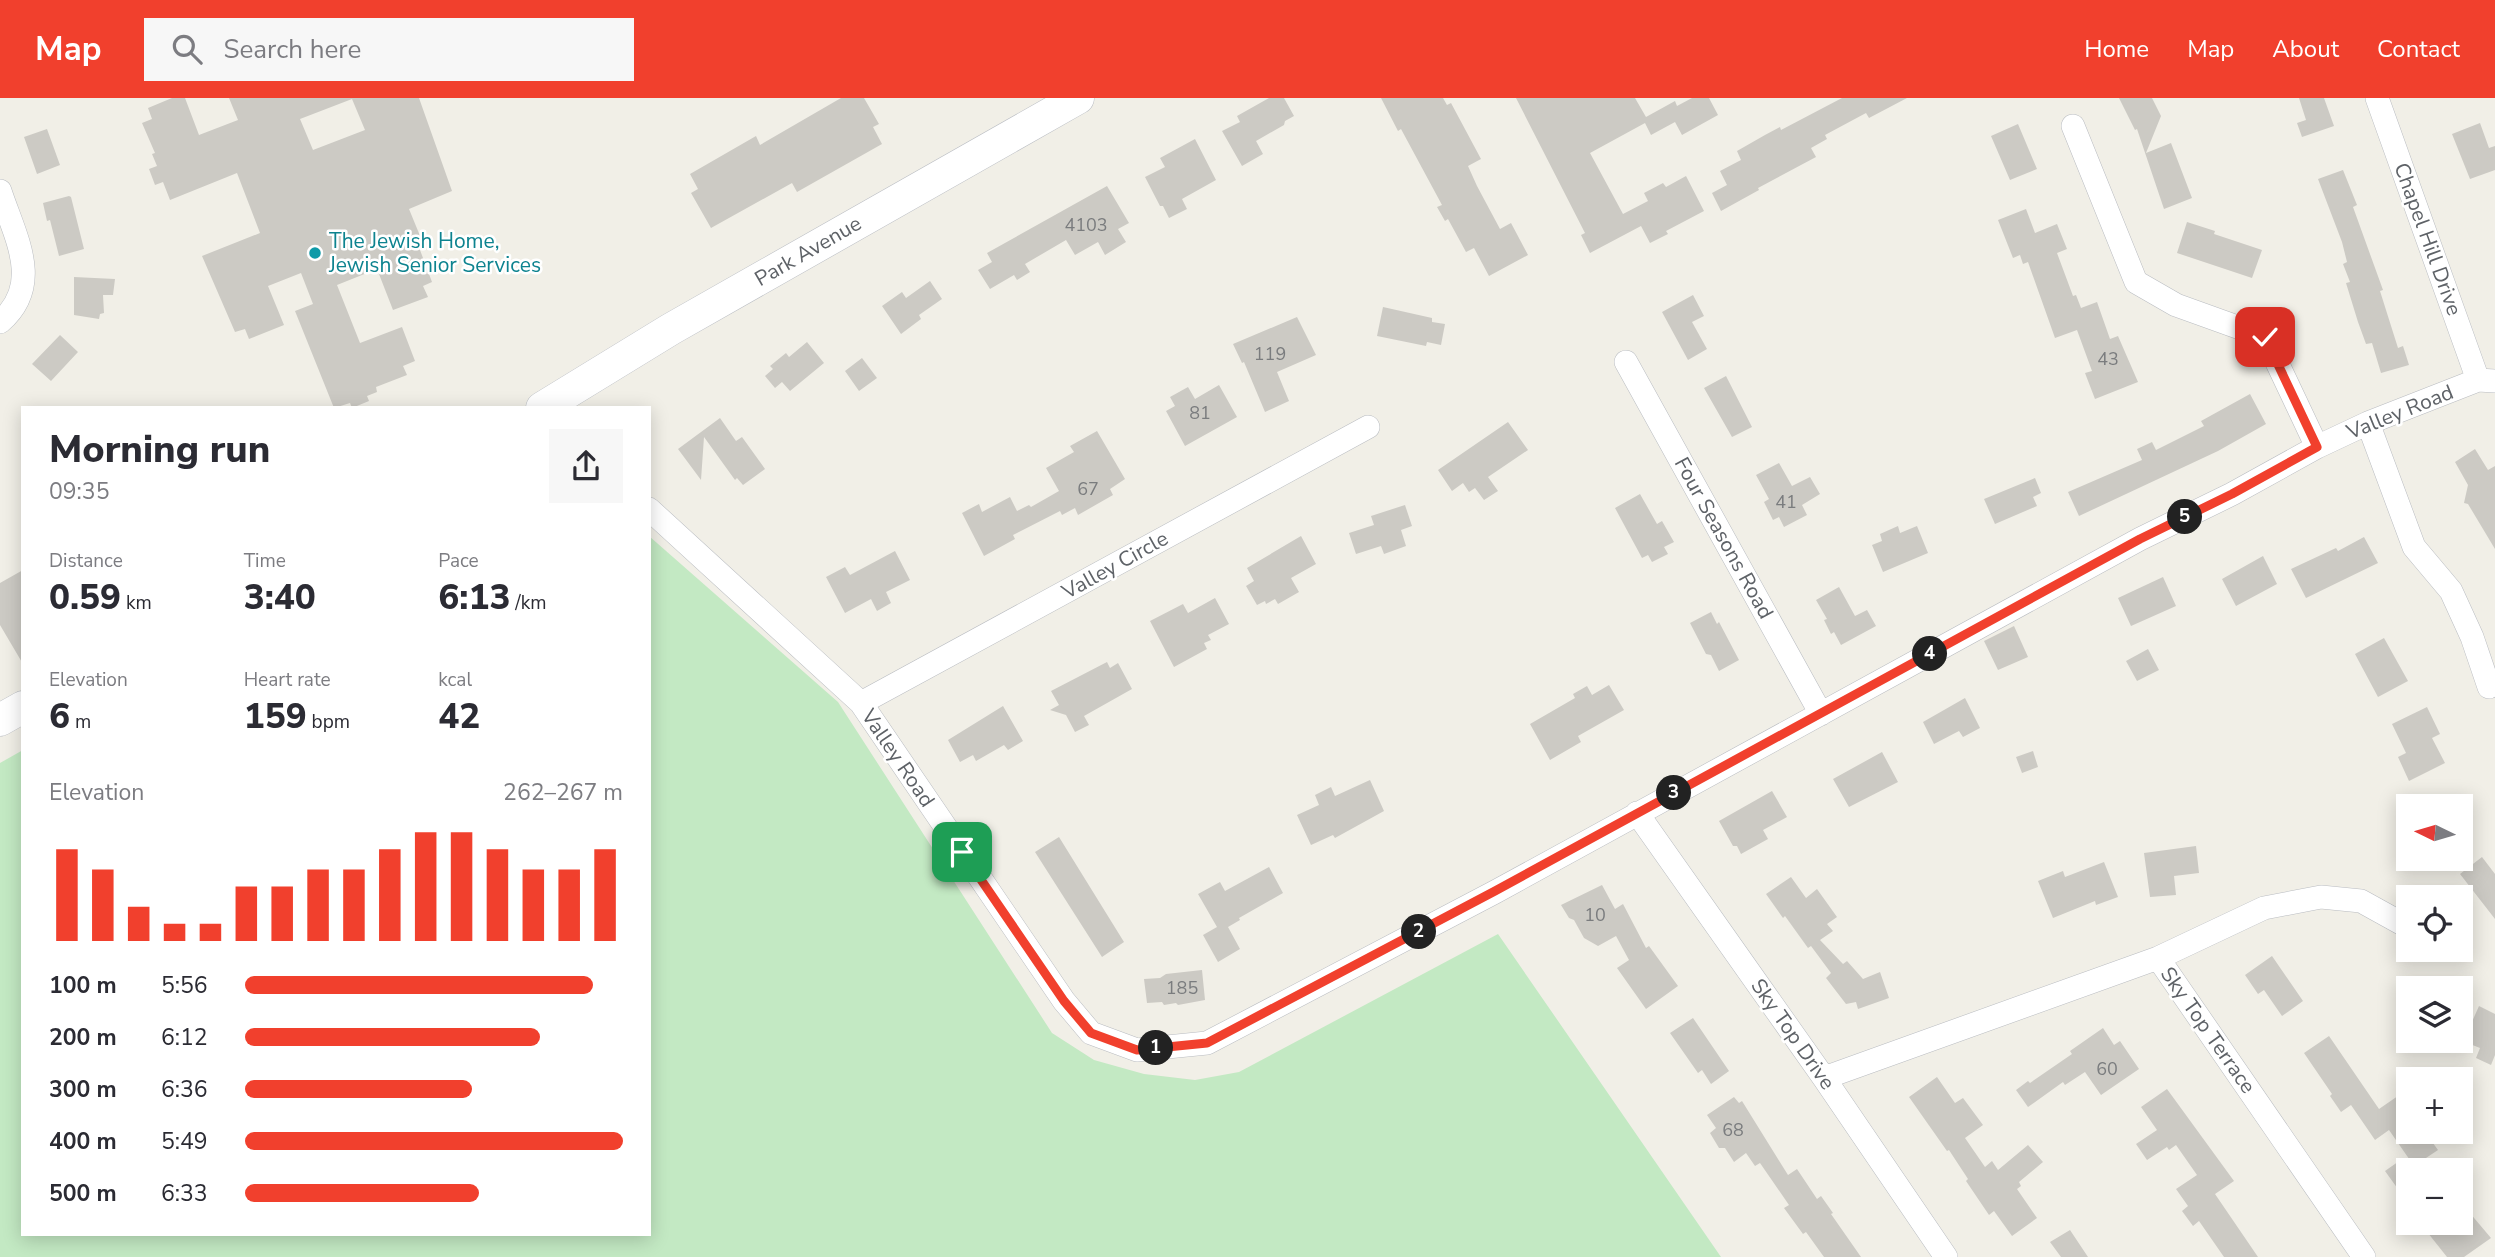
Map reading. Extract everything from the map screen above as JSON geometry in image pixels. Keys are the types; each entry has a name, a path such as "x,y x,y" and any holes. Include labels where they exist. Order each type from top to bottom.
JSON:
{"main road":[{"name":"Park Avenue","path":"544,406 671,329 1078,98"},
{"path":"0,720 21,708"}],"street":[{"name":"Chapel Hill Drive","path":"2377,98 2487,381"},
{"path":"2073,126 2136,282 2176,305 2265,337 2317,447"},
{"path":"0,191 24,273 23,290 18,302 0,321"},
{"name":"Four Seasons Road","path":"1626,362 1822,714"},
{"name":"Valley Road","path":"651,511 861,703 1064,1001 1091,1033 1137,1050 1207,1043 1485,897 2140,539 2232,494 2317,447 2368,423 2487,381"},
{"path":"2368,423 2414,547 2451,591 2472,637 2489,687"},
{"name":"Valley Circle","path":"861,703 1368,427"},
{"name":"Sky Top Drive","path":"1637,813 1824,1078 1946,1257"},
{"path":"2158,958 2264,908 2321,897 2361,901 2396,920"},
{"name":"Sky Top Terrace","path":"1824,1078 2158,958 2364,1257"}],"green space":[{"path":"651,538 838,702 1052,1033 1094,1060 1144,1074 1195,1080 1239,1072 1498,934 1721,1257 0,1257 0,763 21,751 21,1236 651,1236"}],"building":[{"name":"The Jewish Home, Jewish Senior Services","path":"172,98 185,98 199,135 238,120 229,98 419,98 452,191 409,209 425,248 420,250 432,282 423,286 428,297 393,310 377,269 337,285 360,343 402,327 415,361 403,366 407,375 376,387 377,392 367,396 369,401 357,406 351,406 350,403 333,406 295,311 313,304 301,273 268,286 284,325 249,339 245,329 235,332 202,256 260,233 237,173 170,200 163,182 155,185 149,169 157,166 152,154 155,153 142,123 152,119 148,108","holes":["352,99 365,130 313,150 300,119"]},
{"path":"841,98 864,98 879,124 873,127 882,144 797,192 792,183 711,228 691,193 698,189 690,174 756,136 760,145"},
{"path":"1269,98 1284,98 1294,116 1256,141 1263,154 1242,166 1222,131 1240,122 1237,116"},
{"path":"1381,98 1443,98 1447,105 1451,103 1481,159 1468,166 1477,186 1500,229 1511,223 1528,255 1489,276 1474,248 1466,252 1448,219 1445,221 1437,207 1442,205"},
{"path":"1516,98 1635,98 1646,117 1675,101 1677,106 1692,98 1709,98 1718,115 1682,135 1675,122 1651,135 1645,123 1590,153 1623,214 1648,201 1644,193 1663,183 1666,187 1686,176 1704,211 1666,231 1668,234 1650,243 1641,226 1590,253 1581,235 1585,233"},
{"path":"1842,98 1907,98 1869,118 1866,113 1825,135 1827,139 1811,148 1816,157 1721,211 1712,193 1727,185 1720,171 1741,160 1737,151"},
{"path":"2119,98 2152,98 2161,116 2146,153 2171,143 2192,198 2164,209 2137,129 2135,130"},
{"path":"2299,98 2324,98 2334,126 2302,137 2297,123 2306,120"},
{"path":"2480,123 2489,148 2495,146 2495,170 2470,179 2452,134"},
{"path":"2018,124 2037,169 2010,180 1991,136"},
{"path":"47,129 60,165 37,174 24,137"},
{"path":"1195,139 1216,180 1182,199 1187,209 1169,218 1145,177 1165,167 1160,158"},
{"path":"2343,170 2357,205 2353,207 2383,290 2380,291 2398,348 2403,346 2409,365 2381,373 2372,343 2366,344 2358,322 2346,283 2350,282 2343,264 2347,262 2342,242 2318,179"},
{"path":"1107,186 1129,223 1118,229 1126,242 1105,255 1098,242 1075,255 1066,240 1025,264 1030,272 1017,280 1014,275 990,289 978,270 992,262 987,253"},
{"path":"69,196 84,249 59,256 43,203"},
{"path":"2026,209 2035,233 2057,224 2067,249 2057,253 2073,296 2076,295 2081,308 2097,302 2110,339 2118,336 2138,382 2095,399 2085,373 2092,371 2077,330 2055,338 2028,262 2023,264 2020,255 2013,258 1998,220"},
{"path":"2187,222 2262,250 2252,278 2177,253"},
{"path":"74,277 115,279 113,295 103,295 104,313 100,314 99,319 74,315"},
{"path":"930,281 942,299 919,315 921,319 901,334 882,306 902,292 906,298"},
{"path":"1693,295 1704,316 1692,322 1707,349 1688,360 1662,312"},
{"path":"1383,307 1432,318 1432,322 1445,324 1441,345 1427,342 1426,346 1377,336"},
{"path":"1297,317 1316,355 1277,372 1289,401 1265,412 1244,362 1242,363 1233,344"},
{"path":"60,335 78,352 51,381 32,364"},
{"path":"807,342 824,363 790,391 782,382 775,388 765,376 773,369 770,366 786,353 789,357"},
{"path":"862,358 877,378 859,391 845,371"},
{"path":"1726,376 1752,427 1732,437 1704,388"},
{"path":"1219,385 1237,417 1185,446 1166,411 1175,406 1170,397 1188,387 1195,399"},
{"path":"2250,394 2266,424 2218,451 2079,516 2068,492 2142,460 2137,449 2152,442 2156,450 2204,426 2201,421"},
{"path":"720,418 736,441 742,437 765,469 743,485 737,478 735,480 704,437 701,480 678,449"},
{"path":"1508,422 1528,450 1488,477 1498,491 1484,500 1475,488 1469,492 1463,483 1452,491 1438,470"},
{"path":"1097,431 1125,479 1110,489 1113,495 1078,515 1075,508 1062,515 1060,511 1013,535 1015,539 984,556 962,513 979,504 982,512 1010,497 1017,511 1029,505 1031,507 1059,491 1046,468 1074,452 1070,446"},
{"path":"2475,449 2488,470 2495,466 2495,549 2468,504 2464,503 2468,485 2455,462"},
{"path":"1779,463 1792,486 1810,477 1820,494 1802,505 1807,515 1784,527 1779,517 1773,520 1764,502 1769,499 1756,475"},
{"path":"2035,478 2041,493 2033,497 2037,506 1995,524 1984,499"},
{"path":"1640,494 1657,524 1662,521 1674,542 1664,547 1668,554 1652,562 1648,555 1642,558 1615,508"},
{"path":"1405,505 1412,526 1401,530 1406,546 1384,554 1381,546 1356,554 1349,533 1374,525 1371,516"},
{"path":"1898,526 1900,533 1917,526 1928,553 1883,572 1872,545 1882,541 1880,534"},
{"path":"1301,536 1316,564 1291,578 1299,592 1278,604 1275,599 1257,605 1246,586 1254,581 1247,568"},
{"path":"2364,537 2378,563 2306,598 2291,569 2336,548 2338,551"},
{"path":"895,551 910,580 886,592 891,603 877,611 871,599 845,613 826,577 845,567 850,575"},
{"path":"2263,556 2277,584 2236,606 2222,579"},
{"path":"21,571 21,661 0,625 0,583"},
{"path":"2163,577 2176,606 2131,626 2118,598"},
{"path":"1839,587 1855,616 1867,610 1876,626 1841,645 1834,632 1831,634 1824,620 1827,619 1816,600"},
{"path":"1215,598 1229,624 1208,635 1211,640 1204,643 1207,649 1174,667 1150,621 1183,604 1188,613"},
{"path":"1711,612 1739,660 1719,671 1711,655 1706,654 1690,623"},
{"path":"2014,626 2028,657 1998,670 1984,641"},
{"path":"2384,638 2408,681 2378,697 2355,654"},
{"path":"2148,649 2159,670 2137,681 2126,661"},
{"path":"1107,662 1110,668 1118,663 1132,689 1084,716 1089,725 1075,732 1066,715 1050,710 1059,705 1051,691"},
{"path":"1609,685 1624,710 1578,736 1581,742 1550,760 1530,724 1575,698 1573,694 1587,686 1592,695"},
{"path":"1965,698 1980,728 1963,737 1959,731 1934,744 1923,722"},
{"path":"1003,706 1023,741 1008,750 1004,745 976,761 973,755 960,762 948,740"},
{"path":"2427,707 2440,734 2432,738 2445,763 2409,781 2398,757 2406,753 2392,724"},
{"path":"2033,751 2038,767 2022,773 2016,757"},
{"path":"1882,752 1898,782 1849,807 1833,779"},
{"path":"1370,780 1384,811 1335,838 1333,835 1311,845 1297,815 1319,805 1315,795 1331,787 1335,796"},
{"path":"1772,791 1787,817 1763,830 1768,839 1741,854 1737,846 1733,846 1719,821"},
{"path":"1059,837 1124,942 1102,957 1035,852"},
{"path":"2196,846 2199,873 2174,876 2176,895 2150,897 2144,853"},
{"path":"2482,857 2495,874 2495,919 2473,891 2473,885 2469,885 2460,874 2473,872 2473,864"},
{"path":"2104,862 2118,897 2096,905 2095,901 2053,918 2038,881 2063,871 2065,877"},
{"path":"1269,867 1283,893 1228,927 1240,949 1218,962 1203,935 1217,927 1198,894 1220,882 1225,891"},
{"path":"1791,877 1806,898 1817,889 1837,917 1827,924 1833,931 1820,940 1843,964 1847,961 1863,979 1880,972 1889,998 1858,1009 1856,1002 1846,1004 1826,978 1831,973 1811,946 1808,948 1785,916 1783,918 1766,894"},
{"path":"1602,885 1615,909 1623,904 1646,948 1649,946 1678,986 1646,1009 1617,968 1629,960 1616,936 1598,946 1584,938 1561,905"},
{"path":"2272,956 2303,1001 2282,1016 2264,990 2258,994 2245,975"},
{"path":"1202,970 1205,1000 1178,1005 1147,1003 1144,979"},
{"path":"2479,1006 2495,1014 2495,1055 2491,1065 2476,1058 2480,1048 2473,1045 2473,1020"},
{"path":"1693,1018 1729,1071 1711,1084 1702,1070 1698,1073 1670,1033"},
{"path":"2103,1028 2114,1045 2120,1041 2139,1069 2101,1095 2085,1072 2065,1085 2063,1082 2028,1107 2016,1090 2072,1054 2070,1051"},
{"path":"2329,1036 2379,1109 2396,1097 2396,1140 2389,1130 2375,1140 2351,1105 2341,1112 2304,1053"},
{"path":"1937,1077 1955,1103 1963,1098 1983,1125 1965,1138 1985,1167 1992,1161 1998,1170 2028,1145 2043,1162 2019,1182 2021,1186 2017,1189 2037,1218 2012,1236 1994,1211 1989,1215 1949,1150 1947,1151 1909,1097"},
{"path":"2167,1089 2234,1181 2215,1194 2258,1257 2224,1257 2199,1221 2193,1226 2182,1211 2188,1206 2176,1189 2197,1175 2176,1145 2169,1150 2167,1147 2147,1160 2136,1144 2157,1130 2141,1107"},
{"path":"1734,1097 1739,1103 1742,1101 1788,1175 1797,1169 1817,1199 1821,1196 1861,1257 1824,1257 1784,1208 1789,1205 1760,1163 1755,1166 1746,1153 1734,1162 1725,1148 1719,1148 1710,1133 1716,1128 1707,1115"},
{"path":"2399,1144 2434,1144 2438,1150 2426,1158 2408,1158"},
{"path":"2396,1163 2396,1186 2385,1171"},
{"path":"2473,1217 2491,1238 2464,1257 2447,1257 2430,1235 2473,1235"},
{"path":"2070,1230 2088,1257 2061,1257 2050,1242"}],"place":[{"name":"The Jewish Home, Jewish Senior Services","path":"315,253"}],"route":[{"path":"962,852 1064,1001 1091,1033 1137,1050 1207,1043 1495,891 2140,539 2232,494 2317,447 2265,337"}]}
